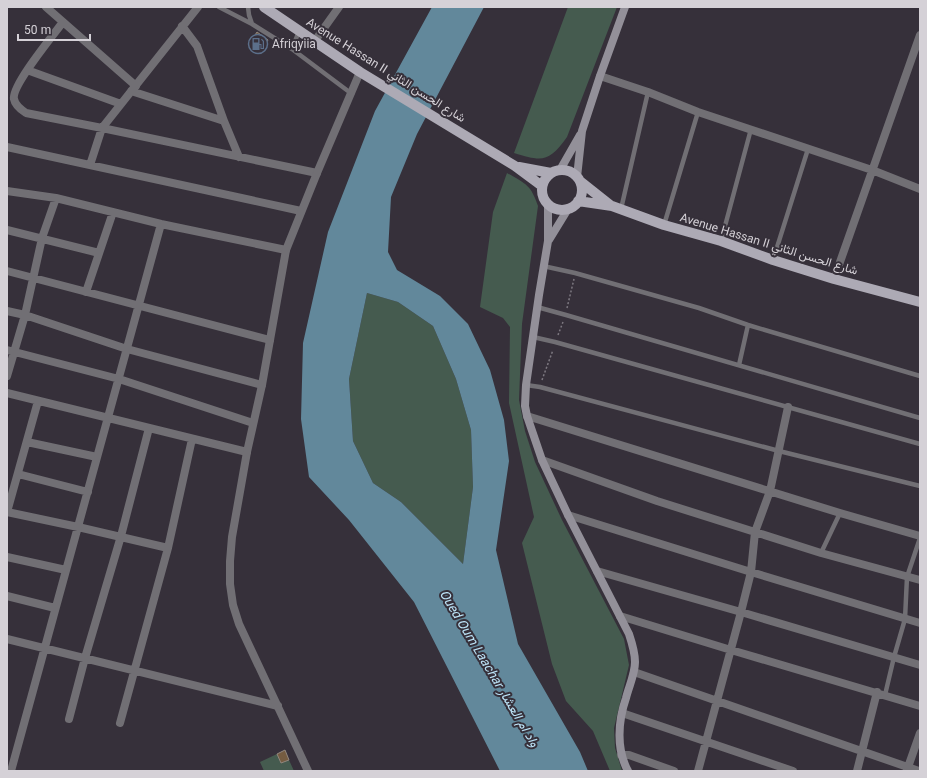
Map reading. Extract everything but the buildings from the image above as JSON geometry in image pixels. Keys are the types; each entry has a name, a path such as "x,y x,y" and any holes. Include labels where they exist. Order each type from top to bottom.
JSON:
{"main road":[{"name":"Avenue Hassan II شارع الحسن الثاني","path":"264,7 360,72 515,166 542,186"},
{"path":"548,241 568,209 578,201 582,192 579,179 582,131 625,7"},
{"path":"582,131 556,171 545,179 542,186 542,193 548,204 548,241 526,385 525,406 542,460 568,515 629,634 634,650 634,672 620,722 621,755 628,771"},
{"name":"Avenue Hassan II شارع الحسن الثاني","path":"515,166 556,171 570,171 616,208"},
{"name":"Avenue Hassan II شارع الحسن الثاني","path":"578,201 616,208 664,225 721,241 773,260 834,279 920,302"},
{"path":"548,204 557,209 568,209"}],"street":[{"path":"46,7 133,88 224,121"},
{"path":"90,165 102,128 198,7"},
{"path":"314,42 340,7"},
{"path":"63,22 27,70 14,91 14,98 20,110 26,113 317,173"},
{"path":"182,26 196,46 239,157"},
{"path":"834,279 920,35"},
{"path":"27,70 121,104"},
{"path":"308,771 239,624 233,605 230,584 230,561 232,537 247,452 262,385 286,250 360,72"},
{"path":"600,76 648,92 698,112 872,170 920,189"},
{"path":"7,148 301,211"},
{"path":"7,191 56,198 161,224 286,250"},
{"path":"7,376 10,351 25,315 42,238 56,198"},
{"path":"86,292 113,212"},
{"path":"11,771 161,224"},
{"path":"7,230 99,254"},
{"path":"7,271 270,340"},
{"path":"7,311 25,315 127,349 262,385"},
{"path":"10,351 119,379 253,423"},
{"path":"7,393 247,452"},
{"path":"38,401 7,512 78,526 168,548"},
{"path":"698,771 751,572 755,532 770,492 788,407"},
{"path":"527,416 840,514 920,537"},
{"path":"69,719 85,658 121,536 149,428"},
{"path":"120,723 168,548 192,439"},
{"path":"27,442 97,457"},
{"path":"542,460 657,501 821,553 920,580"},
{"path":"18,474 88,492"},
{"path":"568,515 920,623"},
{"path":"7,557 66,570"},
{"path":"597,571 920,665"},
{"path":"7,596 56,608"},
{"path":"620,616 920,706"},
{"path":"7,639 278,706"},
{"path":"634,672 908,769 920,771"},
{"path":"856,771 877,692"},
{"path":"622,713 793,771"},
{"path":"908,769 920,732"},
{"path":"621,755 629,755 674,771"}],"lane":[{"path":"220,7 252,24 292,50 352,94"},
{"path":"248,7 252,24"},
{"path":"292,50 299,31"},
{"path":"616,208 648,92"},
{"path":"664,225 698,112"},
{"path":"721,241 751,129"},
{"path":"773,260 808,149"},
{"path":"543,266 575,273 699,308 748,326 920,376"},
{"path":"537,308 566,315 920,418"},
{"path":"739,365 748,326"},
{"path":"533,337 920,444"},
{"path":"526,385 540,387 779,451 920,486"},
{"path":"821,553 840,514"},
{"path":"885,695 905,619 907,577 920,537"}],"path":[{"path":"540,387 566,315 575,273"}],"green space":[{"path":"568,7 617,7 567,137 555,151 545,158 532,158 514,153"},
{"path":"507,173 530,189 538,206 522,324 519,400 525,431 535,462 562,520 624,639 629,665 614,728 615,748 622,771 610,771 593,731 566,701 552,664 522,543 534,517 509,403 510,327 503,318 480,307 493,212"},
{"path":"367,293 398,302 433,326 456,379 471,430 473,487 463,564 401,502 373,483 353,441 349,379"},
{"path":"277,754 281,763 289,760 294,771 264,771 260,762"}],"water":[{"name":"Oued Oum Laachar واد ام العشار","path":"432,7 484,7 417,134 391,197 388,252 397,270 440,296 468,324 490,370 504,420 509,461 496,550 518,644 580,752 588,771 500,771 414,602 349,520 309,477 301,419 303,343 328,232 375,111","holes":["367,293 398,302 433,326 456,379 471,430 473,487 463,564 401,502 373,483 353,441 349,379"]}],"place":[{"name":"Afriqyiia","path":"258,44"}]}
